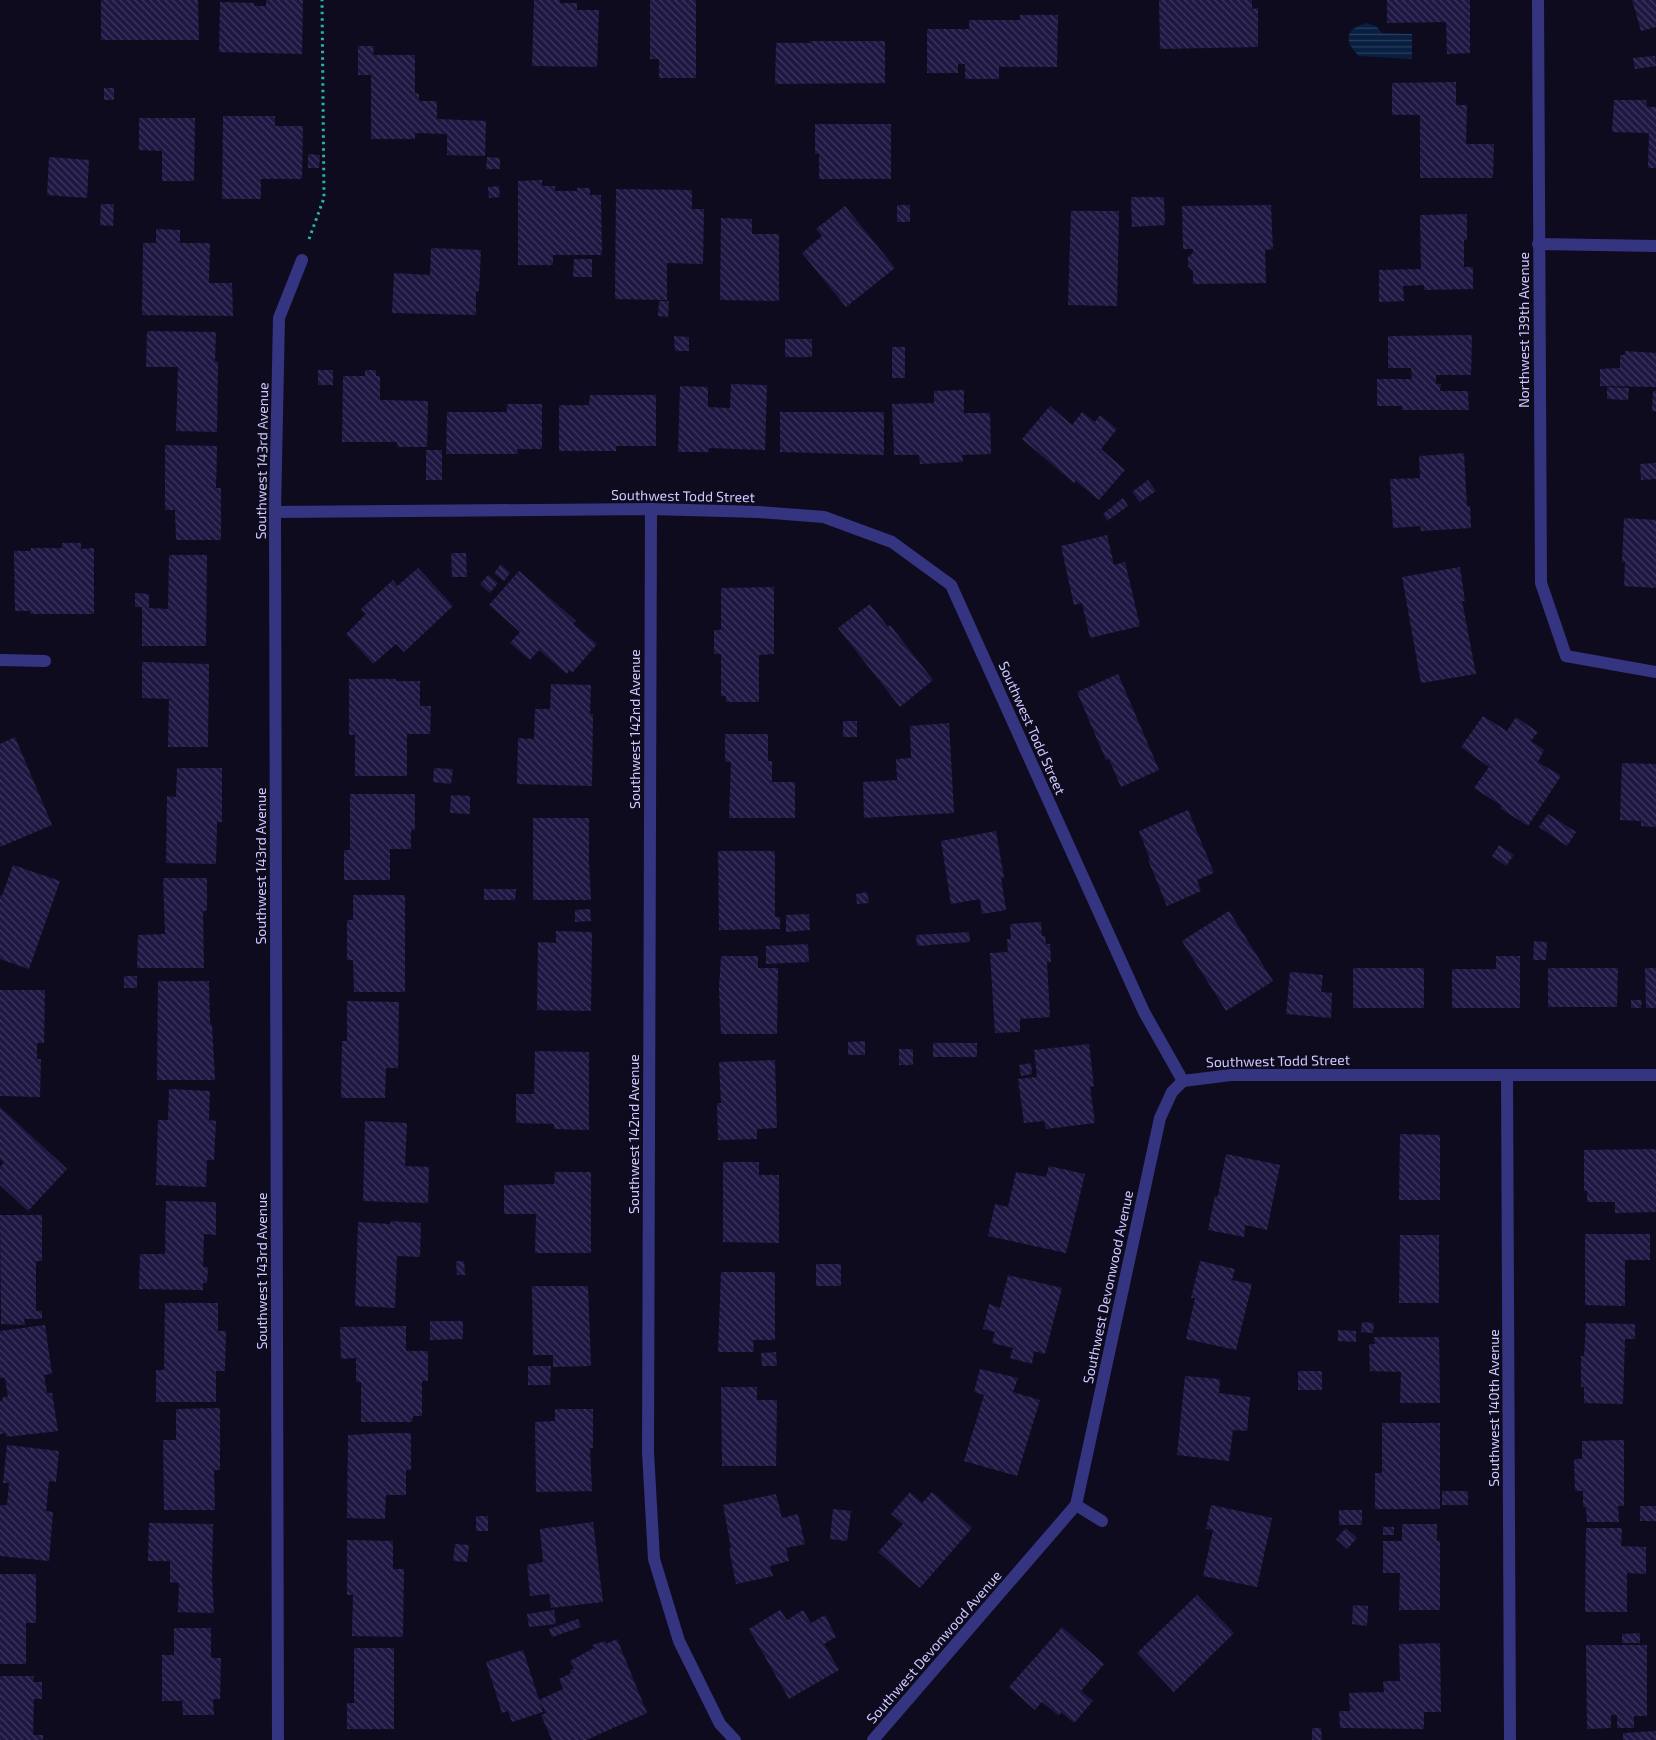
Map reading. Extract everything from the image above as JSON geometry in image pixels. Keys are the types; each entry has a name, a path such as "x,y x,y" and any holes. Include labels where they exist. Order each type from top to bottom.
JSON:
{"street":[{"name":"Northwest 139th Avenue","path":"1538,0 1541,583 1566,656 1656,672"},
{"path":"1538,244 1656,246"},
{"name":"Southwest 143rd Avenue","path":"278,1740 275,512 280,318 302,260"},
{"name":"Southwest Todd Street","path":"275,512 651,509 759,512 824,517 892,542 951,585 1144,1012 1183,1081 1231,1075 1656,1075"},
{"name":"Southwest 142nd Avenue","path":"651,509 648,1452 654,1559 679,1642 720,1724 736,1740"},
{"path":"0,660 45,661"},
{"name":"Southwest 140th Avenue","path":"1507,1075 1510,1740"},
{"name":"Southwest Devonwood Avenue","path":"873,1740 1076,1505 1160,1118 1172,1092 1183,1081"},
{"path":"1076,1505 1102,1521"}],"path":[{"path":"302,260 324,198 322,0"}],"water":[{"path":"1367,23 1376,26 1382,33 1412,34 1412,59 1359,56 1350,45 1349,36 1354,28"}],"building":[{"path":"101,0 198,0 199,40 101,40"},
{"path":"266,0 303,0 302,54 219,52 220,2 254,3 254,6 266,6"},
{"path":"534,0 560,0 560,3 577,3 577,10 599,10 597,67 532,66"},
{"path":"650,0 696,0 696,78 659,78 659,59 650,59"},
{"path":"1159,0 1252,0 1252,9 1258,8 1258,47 1160,49"},
{"path":"1387,0 1470,0 1470,53 1447,54 1446,22 1387,23"},
{"path":"1632,0 1656,0 1656,27 1641,31"},
{"path":"1020,15 1058,15 1057,67 999,67 999,79 965,79 965,64 958,64 958,73 927,73 927,29 969,29 969,20 1020,20"},
{"path":"809,41 885,41 885,83 775,84 776,43 811,43"},
{"path":"358,46 374,46 373,55 415,55 415,93 419,94 419,101 437,101 437,119 486,121 485,156 447,155 447,134 415,133 415,139 371,139 371,75 358,75"},
{"path":"1655,56 1656,66 1635,69 1633,58"},
{"path":"1456,82 1456,105 1467,105 1466,144 1494,144 1493,178 1420,178 1420,115 1392,115 1392,83"},
{"path":"104,88 114,88 114,100 104,100"},
{"path":"1614,100 1646,100 1647,107 1656,107 1656,168 1648,168 1649,133 1612,132"},
{"path":"223,116 275,116 275,126 303,126 302,179 261,179 261,199 222,199"},
{"path":"139,118 195,118 194,181 162,181 162,151 139,150"},
{"path":"815,124 891,124 891,179 819,179 819,154 815,154"},
{"path":"308,154 320,155 319,168 308,168"},
{"path":"49,157 89,160 87,198 47,195"},
{"path":"487,157 500,158 500,169 486,169"},
{"path":"542,180 542,186 555,186 555,191 577,191 577,188 590,188 590,195 601,195 602,255 553,255 553,265 518,265 518,181"},
{"path":"499,186 500,197 489,198 488,187"},
{"path":"616,189 692,190 692,209 704,209 703,264 667,263 667,300 615,299"},
{"path":"1131,197 1164,197 1165,225 1132,227"},
{"path":"101,204 114,204 113,226 100,225"},
{"path":"897,205 910,205 910,222 897,222"},
{"path":"1271,205 1273,249 1265,250 1266,283 1193,284 1193,271 1188,266 1188,257 1193,253 1193,249 1183,249 1182,206"},
{"path":"845,206 895,268 846,307 802,253 822,236 816,229"},
{"path":"1071,211 1119,211 1117,306 1068,305"},
{"path":"1467,214 1467,240 1464,240 1464,267 1473,267 1473,289 1424,290 1424,285 1403,286 1404,301 1379,302 1379,270 1421,269 1420,215"},
{"path":"721,218 752,219 752,234 779,234 779,301 720,300"},
{"path":"156,229 180,230 180,243 210,243 209,283 232,283 233,316 142,315 143,243 156,243"},
{"path":"431,248 481,250 479,291 476,292 476,315 392,313 394,273 430,275"},
{"path":"574,259 592,259 592,277 573,277"},
{"path":"659,301 669,301 668,317 658,316"},
{"path":"147,331 216,332 215,361 218,362 217,432 176,431 178,367 146,367"},
{"path":"1472,335 1471,375 1436,375 1436,384 1441,384 1440,391 1468,391 1469,410 1402,410 1402,406 1377,406 1377,379 1412,379 1411,368 1388,368 1388,336"},
{"path":"674,336 689,337 689,351 675,351"},
{"path":"785,339 812,339 812,357 785,357"},
{"path":"892,347 905,347 905,378 892,378"},
{"path":"1625,351 1656,353 1656,387 1600,386 1600,369 1620,368 1620,355 1625,355"},
{"path":"318,370 333,370 333,385 318,385"},
{"path":"365,370 376,370 376,376 380,376 380,400 428,401 427,447 398,447 397,442 342,442 343,376 365,376"},
{"path":"731,384 767,385 765,450 709,448 709,452 678,452 680,386 708,387 708,407 730,408"},
{"path":"1607,387 1629,388 1628,400 1607,399"},
{"path":"964,390 964,413 990,413 991,454 962,455 963,462 920,464 919,455 894,455 892,404 934,403 934,391"},
{"path":"1653,391 1656,391 1656,411 1652,411"},
{"path":"590,395 656,395 656,446 616,446 616,451 559,451 559,405 589,405"},
{"path":"507,404 542,404 542,449 517,449 518,454 446,454 447,412 507,412"},
{"path":"1050,406 1072,425 1082,412 1095,422 1100,415 1117,429 1101,449 1125,470 1099,500 1076,481 1074,483 1022,439"},
{"path":"780,412 884,412 884,455 780,452"},
{"path":"165,445 217,446 216,488 221,488 221,540 176,540 175,510 165,510"},
{"path":"426,450 442,450 442,480 426,480"},
{"path":"1464,453 1467,506 1470,506 1471,528 1421,531 1420,526 1393,528 1390,479 1420,478 1419,456"},
{"path":"1656,463 1656,479 1641,480 1640,464"},
{"path":"1148,480 1156,491 1140,502 1132,492"},
{"path":"1123,498 1128,506 1107,521 1103,514"},
{"path":"1624,518 1656,520 1656,588 1624,586 1625,562 1622,562"},
{"path":"1107,535 1114,565 1125,562 1140,626 1090,638 1082,603 1074,605 1061,546"},
{"path":"62,543 81,543 81,549 94,548 94,614 30,614 30,611 15,611 14,551 31,551 31,548 62,548"},
{"path":"451,553 466,553 467,577 452,577"},
{"path":"169,555 207,555 206,646 142,646 142,607 135,607 135,593 149,594 149,608 168,609"},
{"path":"501,564 510,573 504,581 494,573"},
{"path":"1460,567 1465,601 1462,601 1476,674 1421,683 1402,577"},
{"path":"418,568 453,606 404,652 396,644 373,664 346,634 366,614 361,609 393,580 397,586"},
{"path":"519,571 576,621 573,624 597,644 572,673 569,670 567,674 539,650 530,660 510,643 520,632 489,605"},
{"path":"488,575 498,583 490,593 480,584"},
{"path":"774,587 774,654 759,655 759,702 726,702 726,696 721,696 721,654 714,654 714,630 721,630 721,588"},
{"path":"870,604 888,627 890,625 933,680 900,707 838,628"},
{"path":"142,662 209,664 208,747 168,747 169,699 142,698"},
{"path":"1118,674 1159,770 1121,787 1109,759 1106,760 1077,692"},
{"path":"349,679 420,681 420,706 431,706 430,734 407,734 407,776 355,776 355,735 349,735"},
{"path":"551,684 591,685 590,714 593,714 592,786 517,784 518,738 534,739 535,709 550,709"},
{"path":"1483,716 1507,731 1516,717 1538,732 1531,741 1544,750 1538,762 1561,776 1528,826 1474,788 1489,767 1461,747"},
{"path":"843,721 857,721 857,737 843,737"},
{"path":"949,723 954,813 864,818 863,782 897,780 896,759 911,758 910,726"},
{"path":"725,734 768,734 768,761 772,761 772,782 795,782 795,818 729,818 731,762 725,762"},
{"path":"15,737 52,825 0,847 0,744"},
{"path":"1622,763 1656,764 1656,827 1641,826 1641,821 1620,820"},
{"path":"177,768 222,768 222,822 217,822 216,864 166,863 167,796 176,797"},
{"path":"434,768 453,769 451,784 433,782"},
{"path":"350,794 415,794 415,830 411,830 411,849 390,849 390,880 344,880 344,850 350,850"},
{"path":"451,795 470,796 470,814 450,813"},
{"path":"1188,810 1214,873 1197,880 1201,891 1167,906 1148,860 1150,859 1139,831"},
{"path":"1548,814 1576,832 1567,846 1539,827"},
{"path":"533,818 589,818 591,900 533,900"},
{"path":"996,831 1004,878 1001,878 1006,910 982,914 980,899 951,904 941,841"},
{"path":"1499,845 1514,855 1506,866 1492,856"},
{"path":"718,851 775,851 775,917 780,917 780,929 719,930"},
{"path":"13,865 60,881 29,969 0,959 0,895 2,896"},
{"path":"163,878 207,878 207,910 203,912 204,968 137,968 138,935 165,934"},
{"path":"484,889 516,889 515,900 484,900"},
{"path":"867,892 869,903 857,904 856,894"},
{"path":"353,895 405,895 405,992 354,992 353,960 347,960 347,920 353,920"},
{"path":"590,909 591,921 575,922 575,910"},
{"path":"1229,911 1273,981 1226,1011 1182,941"},
{"path":"809,914 810,930 786,932 786,915"},
{"path":"1041,922 1042,936 1045,936 1046,944 1050,944 1051,962 1047,962 1050,1017 1020,1019 1020,1032 995,1033 990,953 1008,952 1007,939 1011,939 1010,924"},
{"path":"556,931 592,932 591,1011 537,1010 538,942 556,943"},
{"path":"969,932 970,942 917,946 916,935"},
{"path":"1534,941 1547,942 1546,960 1533,960"},
{"path":"808,944 809,962 766,964 766,946"},
{"path":"721,956 758,956 758,968 778,968 777,1034 721,1034 719,989"},
{"path":"1496,956 1520,956 1520,1008 1452,1008 1452,969 1496,969"},
{"path":"1353,968 1424,968 1424,1008 1353,1008"},
{"path":"1548,968 1618,968 1617,1007 1548,1007"},
{"path":"1645,968 1656,968 1656,1008 1646,1008"},
{"path":"1290,972 1323,975 1321,992 1332,993 1331,1018 1286,1014"},
{"path":"124,976 137,976 137,988 124,988"},
{"path":"158,981 209,981 210,1024 212,1024 215,1080 157,1080"},
{"path":"0,990 45,990 44,1043 37,1043 37,1059 41,1059 40,1097 0,1096"},
{"path":"1631,1000 1642,1000 1641,1008 1631,1008"},
{"path":"347,1001 399,1002 398,1068 386,1068 385,1098 341,1098 342,1041 347,1041"},
{"path":"865,1041 865,1055 848,1055 848,1042"},
{"path":"933,1043 977,1043 977,1057 933,1057"},
{"path":"1089,1044 1094,1086 1090,1087 1095,1123 1046,1129 1044,1121 1024,1123 1018,1079 1037,1077 1034,1050"},
{"path":"899,1049 913,1049 913,1065 899,1065"},
{"path":"535,1051 589,1052 589,1130 554,1129 554,1124 516,1123 516,1094 534,1094"},
{"path":"775,1060 777,1128 757,1129 757,1139 718,1140 717,1103 721,1103 719,1062"},
{"path":"1031,1063 1032,1074 1021,1076 1019,1065"},
{"path":"169,1089 210,1091 209,1120 216,1121 214,1160 207,1160 206,1187 156,1185 158,1120 168,1120"},
{"path":"0,1107 67,1169 28,1211 0,1185 0,1167 4,1163 0,1159"},
{"path":"365,1121 407,1123 405,1166 429,1167 428,1203 363,1201"},
{"path":"1400,1134 1440,1135 1440,1200 1399,1200"},
{"path":"1656,1149 1656,1212 1615,1213 1615,1202 1587,1202 1587,1191 1584,1191 1584,1150"},
{"path":"1226,1154 1280,1165 1267,1230 1245,1225 1244,1237 1208,1230 1215,1196 1218,1196"},
{"path":"723,1162 759,1162 759,1175 779,1175 779,1243 723,1242"},
{"path":"1049,1166 1085,1174 1066,1253 988,1236 995,1204 1008,1207 1016,1172 1046,1177"},
{"path":"555,1172 591,1172 591,1253 535,1253 536,1214 504,1214 504,1185 554,1184"},
{"path":"166,1201 216,1202 216,1235 204,1234 203,1267 208,1267 207,1283 203,1283 203,1290 139,1289 140,1254 165,1254"},
{"path":"0,1215 42,1215 42,1261 36,1261 36,1311 42,1311 42,1319 24,1319 25,1325 1,1324"},
{"path":"391,1221 421,1223 420,1257 397,1256 395,1308 355,1306 358,1222 390,1224"},
{"path":"1585,1234 1650,1234 1650,1260 1625,1260 1625,1306 1585,1305"},
{"path":"1400,1235 1439,1235 1439,1303 1399,1303"},
{"path":"456,1261 464,1261 465,1275 457,1275"},
{"path":"1200,1261 1235,1269 1232,1280 1252,1284 1236,1350 1186,1339 1195,1298 1191,1298"},
{"path":"816,1264 841,1264 841,1286 816,1286"},
{"path":"721,1272 775,1272 775,1340 753,1340 754,1352 718,1352"},
{"path":"1008,1275 1062,1288 1045,1354 1034,1351 1032,1364 1010,1358 1013,1348 992,1343 995,1332 983,1329 989,1304 1000,1308"},
{"path":"532,1286 588,1286 591,1366 553,1367 553,1355 533,1355"},
{"path":"165,1303 218,1303 218,1331 226,1331 225,1371 216,1371 216,1402 156,1402 156,1370 164,1370"},
{"path":"430,1321 463,1321 463,1339 430,1340"},
{"path":"1362,1322 1374,1323 1373,1333 1361,1332"},
{"path":"1586,1323 1635,1324 1635,1339 1625,1339 1623,1404 1584,1403 1584,1387 1581,1387 1581,1356 1584,1356"},
{"path":"45,1325 52,1374 44,1375 47,1393 52,1393 58,1431 6,1437 6,1433 0,1434 0,1401 2,1401 3,1397 8,1397 5,1378 0,1378 0,1331"},
{"path":"406,1326 406,1351 428,1351 428,1381 422,1381 422,1416 413,1416 412,1422 361,1422 361,1382 356,1382 356,1358 341,1359 340,1327"},
{"path":"1338,1330 1356,1331 1356,1342 1338,1341"},
{"path":"1374,1337 1439,1337 1440,1403 1400,1403 1401,1372 1370,1371 1369,1344 1375,1344"},
{"path":"776,1352 777,1366 762,1366 761,1353"},
{"path":"528,1366 551,1366 550,1385 528,1385"},
{"path":"980,1369 1018,1378 1013,1392 1040,1400 1017,1476 964,1461 984,1395 974,1392"},
{"path":"1298,1371 1322,1371 1322,1390 1298,1390"},
{"path":"1185,1376 1220,1379 1219,1393 1250,1397 1247,1431 1233,1430 1229,1461 1177,1455"},
{"path":"721,1387 757,1387 757,1400 777,1400 776,1466 722,1466"},
{"path":"220,1408 220,1470 214,1470 215,1510 164,1510 163,1440 176,1440 176,1409"},
{"path":"555,1409 593,1409 593,1448 590,1448 592,1491 536,1492 535,1422 555,1421"},
{"path":"1382,1423 1440,1423 1440,1509 1375,1509 1375,1473 1382,1473"},
{"path":"411,1433 411,1470 406,1470 406,1495 386,1495 385,1519 347,1518 348,1435"},
{"path":"1624,1440 1624,1506 1618,1506 1619,1522 1587,1522 1586,1507 1583,1507 1583,1491 1575,1491 1574,1459 1582,1459 1582,1441"},
{"path":"7,1445 59,1451 56,1482 49,1481 46,1511 53,1512 49,1561 0,1556 0,1505 7,1505 9,1483 3,1483"},
{"path":"1442,1491 1468,1491 1468,1505 1442,1505"},
{"path":"910,1492 922,1503 932,1492 972,1528 920,1588 878,1552 903,1524 891,1514"},
{"path":"776,1494 782,1518 798,1514 805,1544 786,1548 789,1561 770,1566 773,1576 736,1584 723,1505"},
{"path":"1211,1505 1272,1518 1257,1587 1203,1576 1213,1530 1206,1529"},
{"path":"1640,1506 1656,1506 1656,1521 1640,1521"},
{"path":"833,1509 851,1511 847,1541 830,1539"},
{"path":"1339,1510 1362,1510 1362,1525 1339,1525"},
{"path":"476,1516 488,1516 488,1531 476,1531"},
{"path":"593,1522 603,1602 551,1608 549,1594 530,1596 527,1565 543,1562 540,1529"},
{"path":"149,1523 213,1524 212,1579 214,1613 178,1612 179,1583 170,1582 170,1561 148,1561"},
{"path":"1402,1524 1437,1524 1437,1541 1440,1541 1440,1610 1399,1610 1400,1573 1383,1573 1383,1541 1402,1541"},
{"path":"1383,1527 1394,1527 1394,1535 1383,1535"},
{"path":"1346,1528 1357,1538 1347,1549 1336,1539"},
{"path":"1586,1528 1622,1528 1621,1546 1646,1547 1646,1574 1627,1573 1627,1612 1585,1612"},
{"path":"347,1540 393,1541 393,1569 404,1569 403,1637 352,1636 353,1595 347,1595"},
{"path":"455,1544 469,1545 467,1562 453,1561"},
{"path":"0,1574 36,1574 36,1623 26,1623 26,1664 0,1664"},
{"path":"1197,1595 1234,1633 1174,1692 1137,1653"},
{"path":"1353,1605 1368,1606 1367,1626 1352,1624"},
{"path":"554,1610 556,1624 529,1627 527,1614"},
{"path":"780,1610 787,1620 803,1610 811,1623 825,1615 836,1637 824,1644 839,1670 789,1699 749,1629"},
{"path":"578,1619 581,1627 552,1637 549,1629"},
{"path":"1062,1627 1104,1664 1081,1691 1093,1701 1074,1723 1061,1712 1059,1716 1042,1702 1035,1710 1009,1687"},
{"path":"174,1628 211,1628 211,1658 221,1658 220,1699 213,1699 214,1715 183,1715 182,1701 162,1701 162,1655 174,1655"},
{"path":"1640,1633 1640,1643 1622,1643 1622,1634"},
{"path":"617,1639 647,1713 586,1740 552,1740 541,1715 546,1713 539,1700 563,1689 559,1679 571,1673 570,1670 574,1669 570,1661 594,1648 592,1645 605,1641 606,1644"},
{"path":"1440,1643 1441,1712 1424,1712 1424,1729 1340,1728 1339,1711 1350,1711 1349,1693 1384,1692 1383,1681 1400,1681 1399,1644"},
{"path":"1586,1645 1647,1645 1647,1716 1634,1716 1634,1728 1617,1728 1617,1715 1611,1715 1611,1728 1587,1729"},
{"path":"354,1648 394,1648 394,1729 347,1729 347,1703 354,1703"},
{"path":"523,1650 543,1712 512,1722 508,1711 502,1713 486,1662"},
{"path":"0,1676 34,1676 33,1682 42,1682 42,1699 34,1699 33,1735 43,1735 43,1740 0,1740"},
{"path":"1312,1728 1321,1728 1322,1740 1312,1740"},
{"path":"1656,1731 1656,1740 1623,1740 1623,1733"}]}
